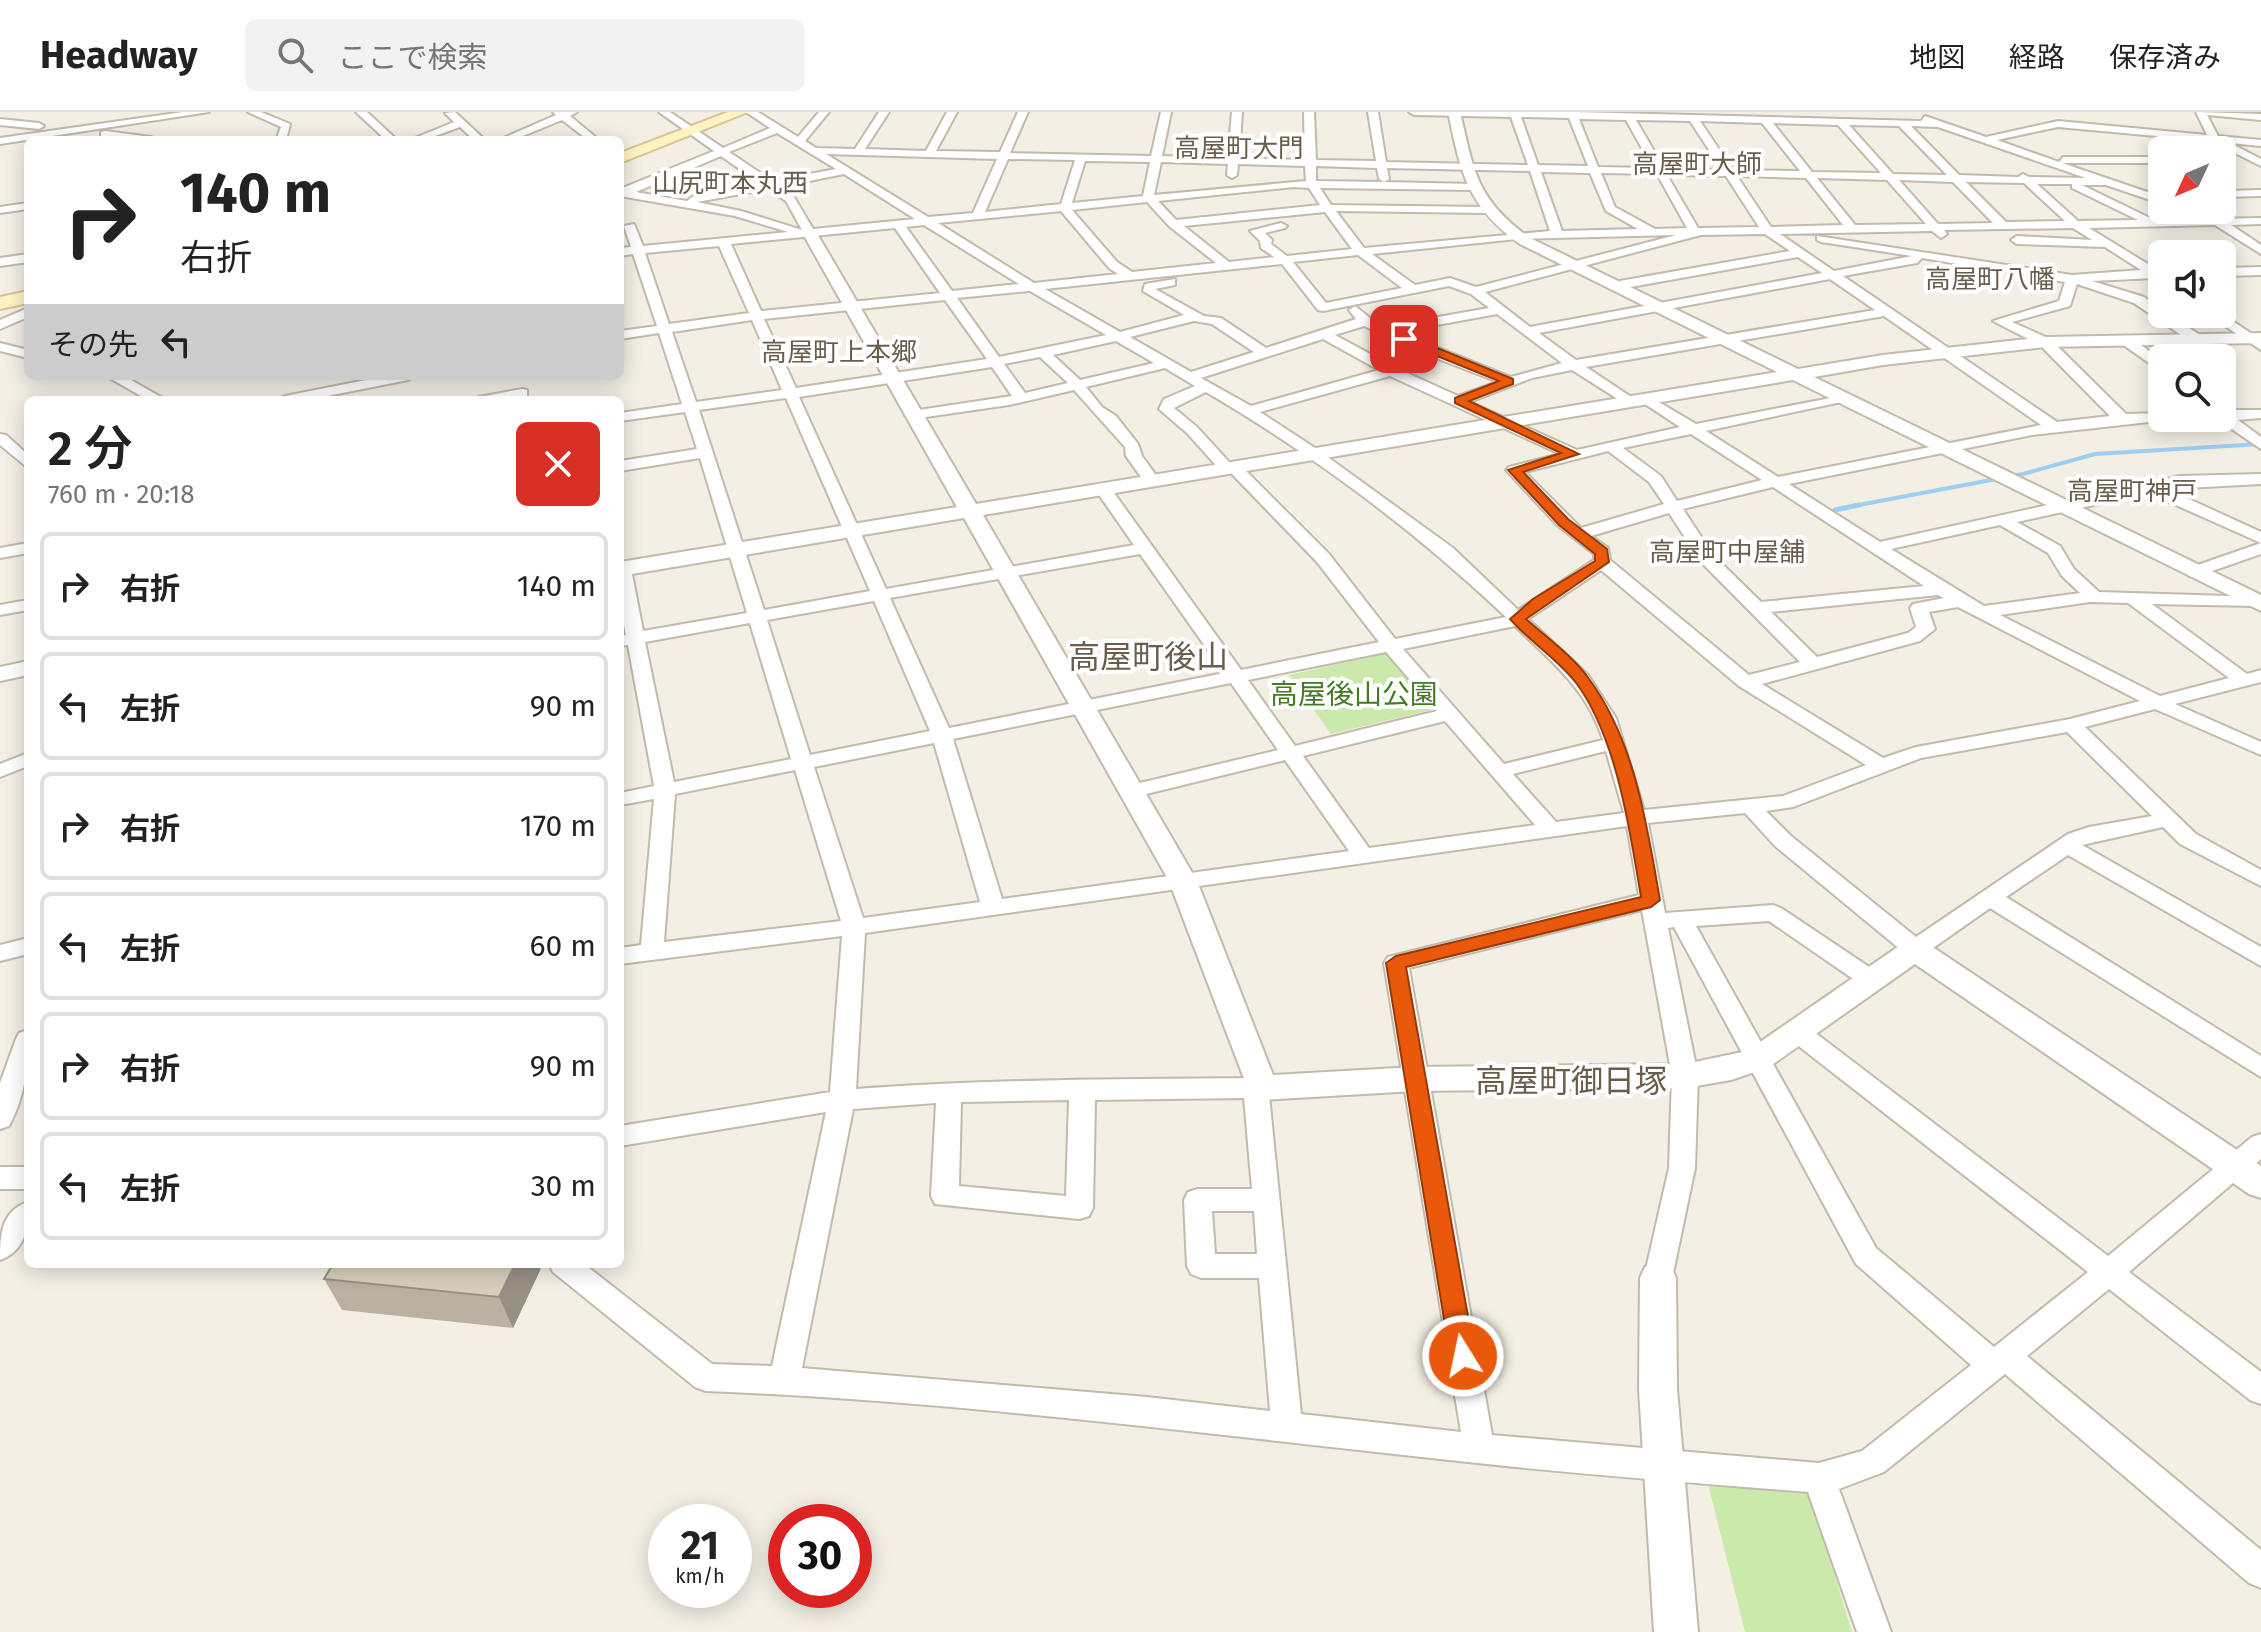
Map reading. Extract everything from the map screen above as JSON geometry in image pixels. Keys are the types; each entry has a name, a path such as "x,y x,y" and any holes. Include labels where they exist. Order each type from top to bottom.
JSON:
{"main road":[{"path":"624,156 741,112"},
{"path":"0,305 24,298"}],"street":[{"path":"0,122 33,112"},
{"path":"144,120 164,112"},
{"path":"0,122 46,134 204,112"},
{"path":"253,112 286,126 282,136"},
{"path":"361,112 388,136"},
{"path":"449,112 476,136"},
{"path":"664,112 790,199 806,232 853,307 891,379 1183,881 1259,1088 1287,1427"},
{"path":"751,112 1034,288 1249,411 1313,453 1447,552 1581,679 1606,718 1636,818 1685,1076 1682,1168 1658,1278 1657,1361 1676,1632"},
{"path":"799,142 824,112"},
{"path":"858,152 884,112"},
{"path":"929,154 952,112"},
{"path":"978,214 1023,112"},
{"path":"1148,197 1166,112"},
{"path":"1230,189 1237,112"},
{"path":"1309,112 1311,183 1360,251 1413,290"},
{"path":"1373,112 1387,208"},
{"path":"1414,112 1722,116 1765,120 1789,116 1904,118 1939,124 2148,196"},
{"path":"1454,112 1474,187 1486,210 1517,235 1656,307 2258,603"},
{"path":"2060,112 2060,124"},
{"path":"2109,112 2115,130 2148,151"},
{"path":"2201,112 2213,136"},
{"path":"2207,112 2261,117"},
{"path":"513,136 564,113 590,136"},
{"path":"1515,114 1557,234"},
{"path":"1572,114 1610,209 1653,232"},
{"path":"46,134 85,116"},
{"path":"1475,291 1693,236 1694,231 1629,117"},
{"path":"1693,118 1767,230 1942,353 2053,426"},
{"path":"1834,118 1891,176 1939,232 1943,256"},
{"path":"1904,118 2003,226"},
{"path":"1765,120 1851,228"},
{"path":"426,136 461,123"},
{"path":"2060,124 2082,142"},
{"path":"1985,140 2060,124 2181,136"},
{"path":"624,192 777,129"},
{"path":"70,130 103,136"},
{"path":"0,141 24,137"},
{"path":"1985,140 2075,224 2148,268"},
{"path":"2236,141 2261,143"},
{"path":"2236,150 2261,163"},
{"path":"813,151 2107,182"},
{"path":"2095,151 2108,160"},
{"path":"1066,206 1081,157"},
{"path":"2043,160 2148,160"},
{"path":"679,203 844,171"},
{"path":"2066,181 2148,220"},
{"path":"624,252 1230,189 1311,183 1474,187"},
{"path":"2238,208 2261,193"},
{"path":"624,194 763,219 806,232"},
{"path":"1148,197 1173,224 1228,267"},
{"path":"1066,206 1113,265 1132,278"},
{"path":"0,210 24,207"},
{"path":"1173,224 1328,208 1486,210"},
{"path":"1269,214 1281,227 1256,231 1266,240 1265,245 1285,260 1323,307 1450,282 1475,291 1574,365 1689,429 1960,601 2159,703 2261,749"},
{"path":"1939,232 2003,226 2148,223"},
{"path":"898,224 994,364 1021,398"},
{"path":"2222,224 2261,250"},
{"path":"2045,240 2050,225"},
{"path":"630,226 706,452 854,927 842,1100 784,1380"},
{"path":"624,334 755,316 1517,235 1851,228 2108,244"},
{"path":"1789,229 1864,246 1943,256 2072,279 2139,300 2198,340"},
{"path":"723,240 942,735 993,907"},
{"path":"1614,286 1801,253"},
{"path":"1529,331 1943,256"},
{"path":"0,262 24,259"},
{"path":"2236,272 2261,271"},
{"path":"1172,274 1177,281 1149,287 1149,291 1196,316 1216,321 1265,353"},
{"path":"2072,279 2148,275"},
{"path":"2072,279 2065,303 2000,321 2045,342 2121,418"},
{"path":"1349,303 1365,321 1420,347 1509,381"},
{"path":"0,305 24,314"},
{"path":"1389,330 1499,310"},
{"path":"1459,401 1509,381 1574,365 1884,312"},
{"path":"0,325 24,314"},
{"path":"624,416 994,364 1120,338 1196,316"},
{"path":"1189,377 1365,321"},
{"path":"2236,328 2257,341"},
{"path":"1324,334 1391,371 1507,421 1573,454"},
{"path":"2127,341 2148,357"},
{"path":"624,568 1792,373 2045,342 2257,341"},
{"path":"0,347 24,353"},
{"path":"1044,354 1097,410 1111,419 1133,447 1134,456 1152,481"},
{"path":"912,415 1078,387 1166,364"},
{"path":"1249,411 1391,371"},
{"path":"122,380 152,396"},
{"path":"129,383 138,380"},
{"path":"303,396 374,380"},
{"path":"1206,387 1169,402 1166,409 1192,430 1323,558 1390,645 1550,829"},
{"path":"1602,562 1602,552 1563,522 1514,470 1573,454 1841,398"},
{"path":"2236,415 2261,414"},
{"path":"1579,534 1673,504 1773,481 2053,426 2148,417"},
{"path":"2236,425 2261,444"},
{"path":"0,438 24,436"},
{"path":"0,438 24,459"},
{"path":"1611,446 1655,479 1707,558 1813,664"},
{"path":"624,465 706,452"},
{"path":"1879,547 2180,481 2261,479"},
{"path":"2150,487 2261,538"},
{"path":"1103,489 1362,854"},
{"path":"2003,520 2054,550 2068,572 2094,597"},
{"path":"628,640 1144,548"},
{"path":"2195,572 2261,548"},
{"path":"0,553 24,549"},
{"path":"624,798 1518,619 1538,602 1602,562"},
{"path":"1602,562 1746,682 1880,765"},
{"path":"1756,608 1944,589"},
{"path":"1982,612 2094,597 2258,603"},
{"path":"624,599 628,640 665,790 652,952"},
{"path":"2134,599 2253,678"},
{"path":"1746,682 1914,637 1926,629 1919,608 1960,601"},
{"path":"0,610 24,606"},
{"path":"0,674 24,669"},
{"path":"624,956 854,927 1550,829 1752,808 1797,800 1916,753 2071,725 2253,678"},
{"path":"1130,792 1450,714"},
{"path":"2071,725 2188,839 2261,879"},
{"path":"1499,771 1614,743"},
{"path":"0,771 24,761"},
{"path":"1752,808 1783,841 1915,949 2247,1174"},
{"path":"624,1135 842,1100 949,1092 1259,1088 1415,1079 1685,1076 1741,1066 1758,1059 2067,845 2089,834 2168,820"},
{"path":"2067,845 2261,958"},
{"path":"1989,897 2261,1068"},
{"path":"1479,1449 1396,963 1654,911 1681,919 1773,913 1870,979"},
{"path":"1681,919 1866,1256 2261,1571"},
{"path":"0,953 24,947"},
{"path":"1796,1031 2261,1390"},
{"path":"0,1119 24,1049"},
{"path":"949,1092 945,1196 1079,1208 1082,1088"},
{"path":"568,1268 706,1377 784,1380 1147,1411 1479,1449 1819,1478 1873,1462 2109,1272 2247,1174 2261,1144"},
{"path":"0,1178 24,1178"},
{"path":"1266,1200 1198,1200 1201,1266 1272,1266"},
{"path":"0,1248 24,1218"},
{"path":"1819,1478 1874,1632"}],"green space":[{"name":"高屋後山公園","path":"1388,653 1435,709 1331,734 1289,675"},
{"path":"1708,1484 1809,1491 1852,1632 1745,1632"}],"building":[{"path":"331,1268 513,1268 499,1297 324,1279"}],"waterway":[{"path":"1848,507 2023,474 2095,454 2261,444"},
{"path":"1835,510 1859,505"}],"district":[{"name":"高屋町大門","path":"1239,148"},
{"name":"高屋町大師","path":"1697,164"},
{"name":"山尻町本丸西","path":"730,183"},
{"name":"高屋町八幡","path":"1990,279"},
{"name":"高屋町上本郷","path":"839,352"},
{"name":"高屋町神戸","path":"2132,491"},
{"name":"高屋町中屋舗","path":"1727,552"},
{"name":"高屋町後山","path":"1148,657"},
{"name":"高屋町御日塚","path":"1571,1081"}],"route":[{"path":"1404,339 1509,381 1459,401 1573,454 1514,470 1563,522 1602,552 1602,562 1538,602 1518,619 1581,679 1606,718 1636,818 1651,900 1396,963 1463,1356"}]}
